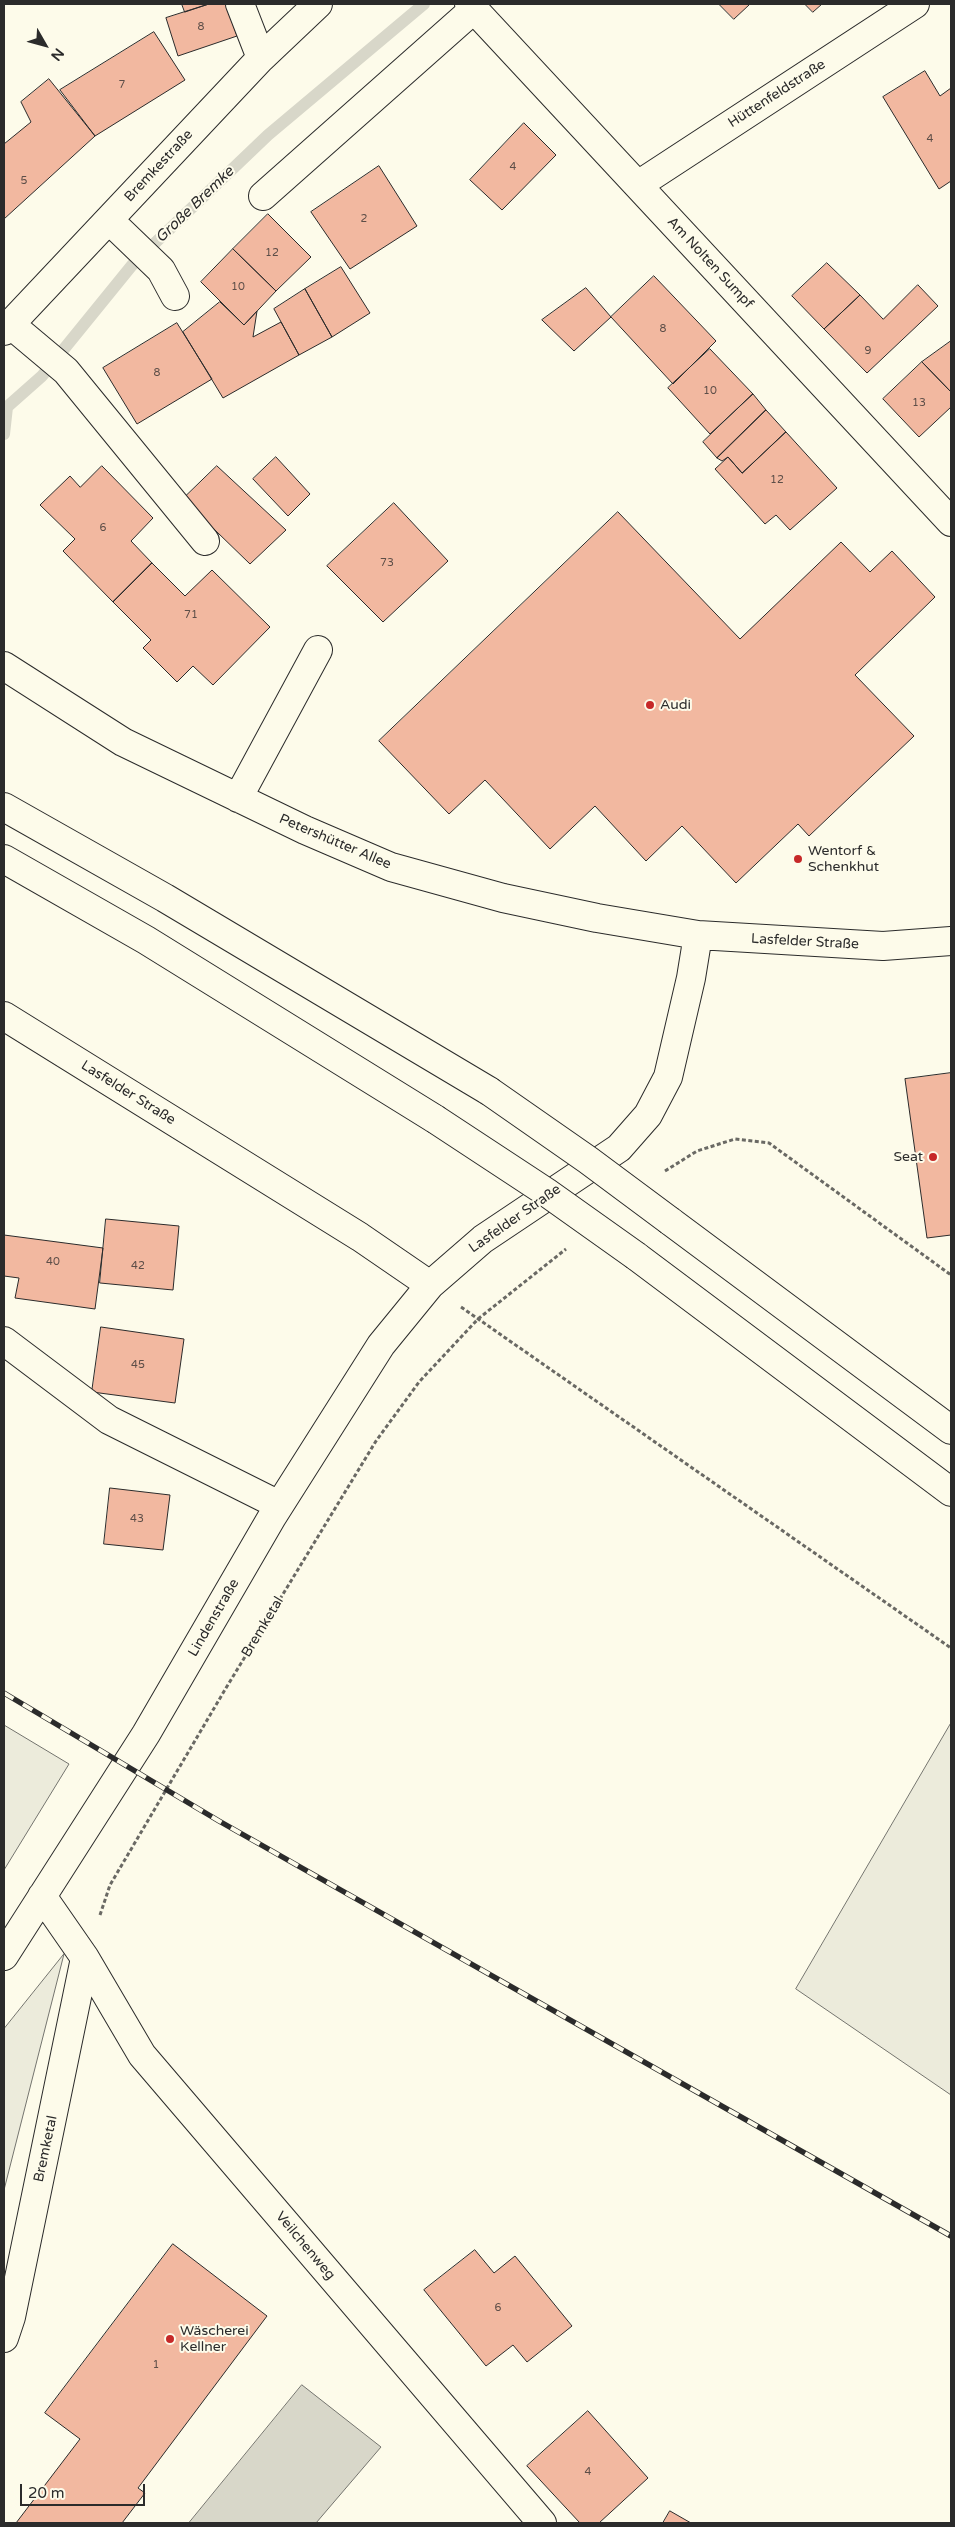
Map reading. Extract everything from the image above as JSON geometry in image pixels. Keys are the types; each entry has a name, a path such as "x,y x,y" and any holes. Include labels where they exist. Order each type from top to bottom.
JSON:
{"main road":[{"path":"240,4 261,58"},
{"name":"Bremkestraße","path":"7,327 261,58 318,4"},
{"name":"Hüttenfeldstraße","path":"638,186 915,4"},
{"path":"263,196 472,6"},
{"name":"Am Nolten Sumpf","path":"472,6 951,522"},
{"path":"108,220 152,261 175,296"},
{"path":"7,327 66,371 205,541"},
{"path":"238,798 318,650"},
{"name":"Petershütter Allee","path":"4,666 123,742 238,798 391,867 503,898 587,916 698,935"},
{"path":"4,807 164,898 489,1091 588,1160 951,1430"},
{"path":"4,859 146,940 435,1119 546,1192 636,1256 951,1492"},
{"name":"Lasfelder Straße","path":"4,1016 360,1237 430,1285 483,1239 619,1148 648,1115 668,1077 689,987 698,935 883,946 951,940"},
{"name":"Lindenstraße","path":"4,1956 146,1734 279,1506 381,1345 430,1285"},
{"path":"4,1341 109,1420 279,1506"},
{"path":"42,1896 85,1958"},
{"name":"Bremketal","path":"4,2338 11,2317 85,1958"},
{"name":"Veilchenweg","path":"85,1958 142,2054 542,2523"}],"path":[{"path":"660,1175 697,1151 735,1139 769,1144 951,1275"},
{"path":"430,1285 951,1648"},
{"name":"Bremketal","path":"85,1958 110,1885 226,1688 376,1441 419,1382 478,1319"}],"shaded area":[{"path":"951,1723 951,2095 796,1989"},
{"path":"4,1725 69,1764 4,1870"},
{"path":"64,1954 4,2190 4,2029"},
{"path":"302,2385 381,2447 316,2523 189,2523"}],"building":[{"path":"182,4 209,4 185,12"},
{"path":"209,4 226,4 237,36 178,56 166,18"},
{"path":"719,4 748,4 749,5 734,19"},
{"path":"805,4 822,4 813,12"},
{"path":"154,32 185,80 95,136 60,90"},
{"path":"925,71 940,96 951,88 951,181 939,189 883,97"},
{"path":"49,79 95,136 4,219 4,144 31,122 21,102"},
{"path":"524,123 556,155 502,210 470,180"},
{"path":"379,166 417,226 350,269 311,212"},
{"path":"268,214 311,257 276,291 233,249"},
{"path":"233,249 276,291 244,325 201,282"},
{"path":"827,263 860,295 824,329 792,296"},
{"path":"341,267 370,313 332,337 305,289"},
{"path":"654,276 716,341 673,384 611,317"},
{"path":"918,285 938,306 867,373 824,329 860,295 883,319"},
{"path":"586,288 611,317 574,351 542,320"},
{"path":"305,289 332,337 299,355 274,309"},
{"path":"220,302 244,325 257,311 253,337 281,322 299,355 223,398 183,332"},
{"path":"177,323 212,379 137,424 103,368"},
{"path":"951,341 951,392 922,362"},
{"path":"710,349 753,394 710,434 668,388"},
{"path":"922,362 951,392 951,407 919,437 883,399"},
{"path":"753,394 766,410 717,458 703,442"},
{"path":"766,410 786,432 742,473 728,457 722,461 717,458"},
{"path":"786,432 837,488 790,530 776,515 765,524 715,469 728,457 742,473"},
{"path":"276,457 310,494 288,516 253,479"},
{"path":"102,466 153,518 131,541 152,563 113,602 63,551 75,539 40,505 70,476 80,487"},
{"path":"217,466 286,530 250,564 183,499"},
{"path":"394,503 448,561 383,622 327,566"},
{"name":"Audi","path":"618,512 740,639 841,542 870,572 892,551 935,597 855,675 914,736 809,836 798,824 736,883 682,826 646,861 595,806 550,849 485,780 449,814 379,741"},
{"path":"152,563 185,596 212,570 270,627 213,685 193,666 177,682 143,648 151,640 113,602"},
{"name":"Seat","path":"951,1073 951,1235 927,1238 905,1079"},
{"path":"106,1219 179,1226 173,1290 100,1283"},
{"path":"4,1235 103,1248 95,1309 15,1298 19,1278 4,1276"},
{"path":"101,1327 184,1339 175,1403 92,1392"},
{"path":"110,1488 170,1495 163,1550 104,1544"},
{"path":"173,2244 267,2316 138,2488 145,2493 122,2523 16,2523 80,2439 45,2413"},
{"path":"475,2250 494,2273 515,2256 572,2326 527,2362 513,2345 486,2366 424,2290"},
{"path":"588,2411 648,2478 599,2523 580,2523 527,2466"},
{"path":"670,2511 691,2523 663,2523"}],"waterway":[{"name":"Große Bremke","path":"4,434 7,407 42,376 133,264 268,135 424,4"}],"railway":[{"path":"4,1693 219,1821 951,2236"}],"place":[{"name":"Audi","path":"650,705"},
{"name":"Wentorf & Schenkhut","path":"798,859"},
{"name":"Seat","path":"933,1157"},
{"name":"Wäscherei Kellner","path":"170,2339"}]}
